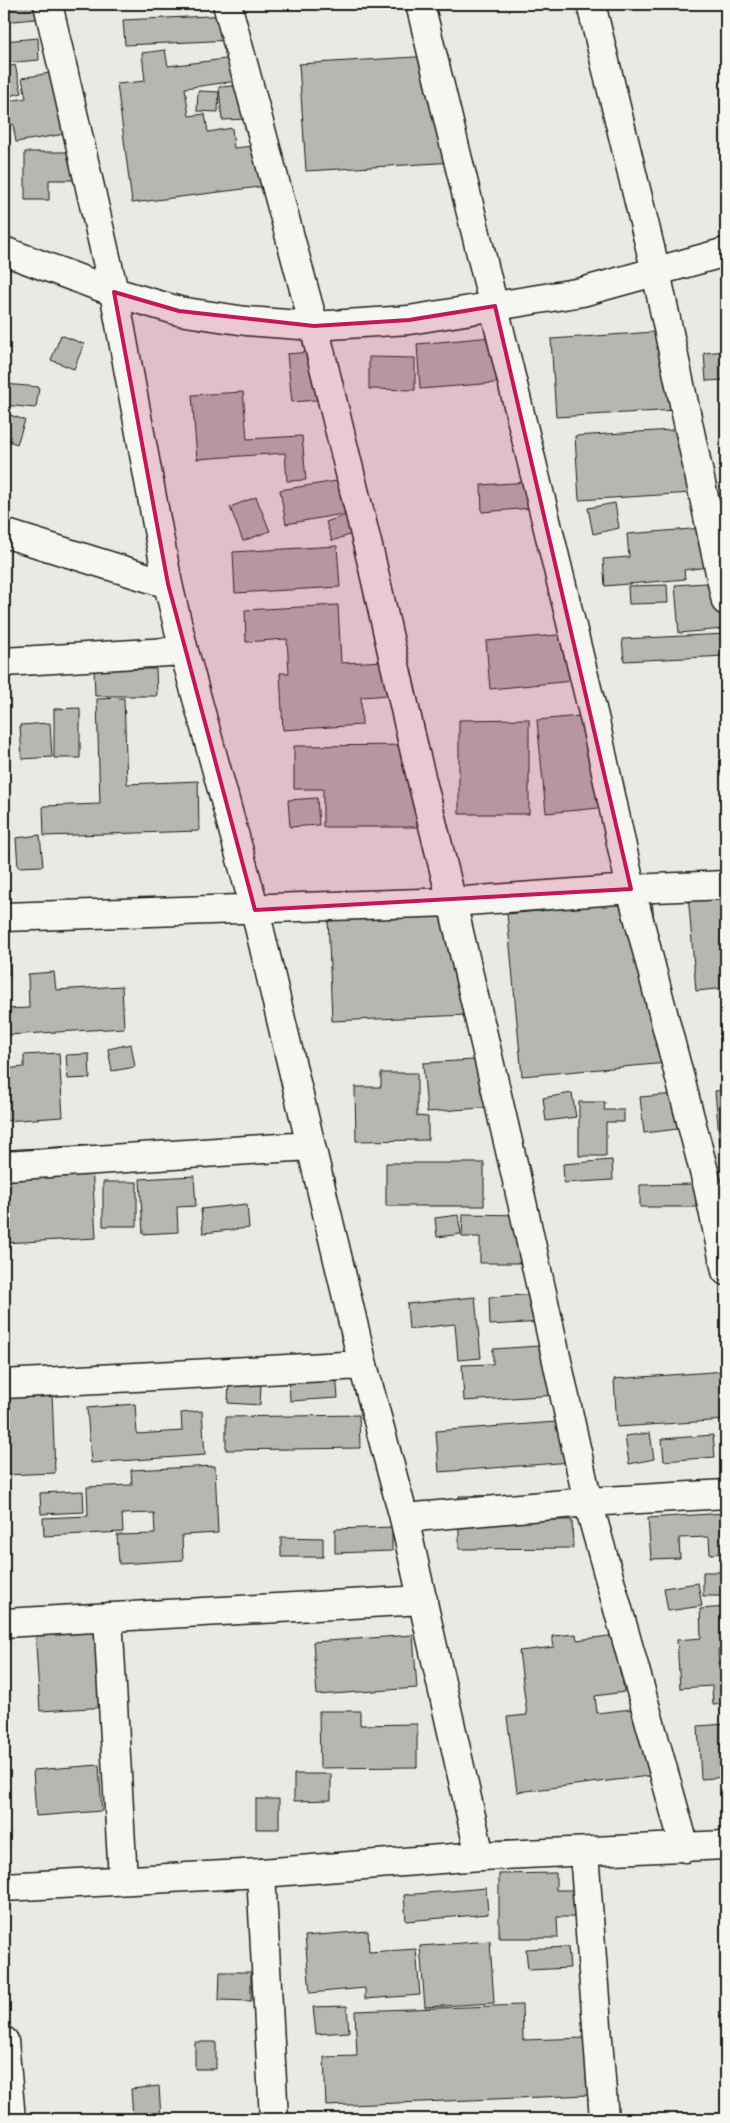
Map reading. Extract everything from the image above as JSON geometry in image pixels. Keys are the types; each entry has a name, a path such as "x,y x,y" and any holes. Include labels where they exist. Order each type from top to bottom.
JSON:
{"street":[{"path":"48,4 114,292 168,584 184,651 255,910 363,1365 404,1518 480,1856"},
{"path":"227,4 314,326 371,559 414,753 452,902 522,1202 588,1502 685,1848"},
{"path":"420,4 595,721 632,889 708,1187 726,1271"},
{"path":"591,4 656,272 726,601"},
{"path":"4,251 114,292 179,311 246,321 314,326 410,320 582,292 726,252"},
{"path":"4,533 168,584"},
{"path":"4,662 184,651"},
{"path":"4,917 452,902 632,889 726,885"},
{"path":"4,1166 310,1146"},
{"path":"4,1384 363,1365"},
{"path":"404,1518 588,1502 726,1494"},
{"path":"4,1623 423,1600"},
{"path":"108,1617 123,1879"},
{"path":"4,1887 260,1873 480,1856 726,1845"},
{"path":"584,1852 604,2119"},
{"path":"260,1873 274,2119"},
{"path":"4,2040 11,2119"}],"highlighted area":[{"path":"114,292 179,311 314,326 409,320 495,306 631,889 255,910 168,584"}],"building":[{"path":"4,4 42,4 44,18 4,22"},
{"path":"89,4 216,4 216,5 89,7"},
{"path":"232,15 233,40 125,45 123,20"},
{"path":"38,38 39,60 4,63 4,41"},
{"path":"165,50 168,66 242,57 245,80 185,88 189,116 205,114 208,132 232,128 234,148 262,145 267,186 132,203 117,84 145,81 142,53"},
{"path":"448,55 455,162 306,171 299,64"},
{"path":"15,65 22,93 4,97 4,68"},
{"path":"55,72 65,134 16,142 13,124 4,126 4,102 26,98 22,78"},
{"path":"246,85 249,119 222,120 219,87"},
{"path":"198,91 219,92 218,112 197,111"},
{"path":"25,152 76,152 76,180 49,180 49,200 25,200"},
{"path":"670,331 676,410 556,417 551,339"},
{"path":"61,335 84,344 74,369 51,360"},
{"path":"502,336 507,382 420,389 417,344"},
{"path":"323,351 327,399 292,402 287,354"},
{"path":"726,351 726,380 706,381 704,353"},
{"path":"369,357 415,358 415,390 369,389"},
{"path":"4,384 39,387 36,408 4,405"},
{"path":"243,392 247,439 302,436 306,480 287,481 285,453 197,459 192,395"},
{"path":"4,413 25,420 17,444 4,439"},
{"path":"688,429 692,493 579,500 575,436"},
{"path":"343,480 348,513 286,524 280,490"},
{"path":"530,482 532,508 482,512 481,485"},
{"path":"256,497 270,531 243,541 230,507"},
{"path":"615,503 619,528 593,534 588,508"},
{"path":"349,514 355,533 332,541 326,522"},
{"path":"704,528 708,567 684,570 685,579 605,586 603,559 629,557 627,534"},
{"path":"337,546 340,587 235,593 233,552"},
{"path":"720,582 723,629 679,633 675,585"},
{"path":"667,585 668,603 629,604 628,586"},
{"path":"338,605 341,663 389,661 391,695 361,697 362,725 283,730 280,673 289,673 287,639 246,642 245,610"},
{"path":"569,634 573,681 490,689 486,641"},
{"path":"726,634 726,656 624,661 622,639"},
{"path":"94,669 156,669 157,696 95,696"},
{"path":"124,698 127,784 198,781 199,831 44,836 43,806 100,804 97,699"},
{"path":"80,708 80,758 54,758 54,709"},
{"path":"602,714 610,807 546,813 537,720"},
{"path":"529,719 529,814 459,814 459,720"},
{"path":"50,723 52,757 22,759 20,725"},
{"path":"416,745 417,827 323,827 323,789 294,789 294,746"},
{"path":"317,798 319,825 290,827 288,800"},
{"path":"40,835 43,866 18,867 16,838"},
{"path":"726,878 726,988 696,991 687,881"},
{"path":"652,900 667,1063 522,1076 507,914"},
{"path":"462,909 466,1015 332,1021 328,916"},
{"path":"4,933 7,933 10,975 4,975"},
{"path":"54,972 56,990 122,986 124,1028 7,1035 5,1009 29,1008 28,974"},
{"path":"131,1044 135,1067 112,1071 108,1049"},
{"path":"59,1053 63,1117 4,1121 4,1069 24,1067 24,1055"},
{"path":"89,1054 90,1078 68,1079 66,1055"},
{"path":"490,1059 494,1107 427,1112 423,1063"},
{"path":"381,1073 417,1073 417,1116 428,1117 428,1140 356,1141 355,1087 381,1087"},
{"path":"726,1090 726,1147 720,1147 715,1091"},
{"path":"572,1093 576,1117 546,1121 543,1098"},
{"path":"675,1094 678,1129 644,1133 640,1097"},
{"path":"579,1102 605,1102 604,1110 624,1110 624,1122 606,1122 606,1156 579,1156"},
{"path":"91,1145 96,1238 4,1243 4,1150"},
{"path":"612,1160 613,1180 564,1183 563,1164"},
{"path":"386,1163 484,1163 484,1206 386,1206"},
{"path":"194,1176 196,1206 177,1207 178,1232 143,1234 140,1179"},
{"path":"103,1182 137,1182 137,1226 103,1226"},
{"path":"696,1184 696,1207 640,1207 640,1185"},
{"path":"247,1204 249,1228 203,1233 201,1209"},
{"path":"463,1214 521,1215 520,1263 480,1263 480,1237 462,1237"},
{"path":"458,1215 461,1234 437,1237 435,1218"},
{"path":"541,1294 543,1322 490,1325 489,1297"},
{"path":"475,1297 481,1358 458,1360 455,1324 409,1329 407,1304"},
{"path":"554,1345 557,1395 464,1401 462,1365 493,1364 493,1349"},
{"path":"726,1371 726,1420 617,1427 614,1379"},
{"path":"336,1374 338,1398 290,1401 289,1377"},
{"path":"229,1382 261,1383 260,1405 228,1403"},
{"path":"52,1391 55,1473 4,1475 4,1393"},
{"path":"135,1404 137,1434 182,1431 181,1413 202,1411 205,1455 91,1463 87,1408"},
{"path":"359,1415 360,1448 226,1450 226,1417"},
{"path":"569,1421 572,1462 439,1472 436,1431"},
{"path":"650,1433 654,1459 629,1464 625,1436"},
{"path":"713,1435 715,1457 664,1461 662,1439"},
{"path":"215,1466 218,1533 182,1535 183,1560 119,1564 117,1535 155,1534 154,1513 122,1514 123,1532 44,1536 43,1518 88,1516 87,1487 132,1485 131,1470"},
{"path":"83,1491 84,1512 41,1514 40,1493"},
{"path":"551,1495 551,1520 572,1520 573,1548 459,1549 459,1496"},
{"path":"726,1513 726,1553 710,1554 709,1537 679,1538 680,1558 651,1559 648,1518"},
{"path":"392,1527 392,1551 335,1553 335,1529"},
{"path":"281,1537 323,1538 323,1557 281,1557"},
{"path":"703,1572 726,1572 726,1596 703,1596"},
{"path":"698,1583 702,1606 668,1611 664,1588"},
{"path":"726,1607 726,1649 718,1649 719,1670 726,1670 726,1704 713,1705 712,1686 680,1688 677,1640 701,1638 700,1609"},
{"path":"104,1625 108,1707 40,1711 35,1629"},
{"path":"576,1634 577,1640 617,1635 624,1692 595,1696 597,1713 640,1708 649,1776 517,1792 507,1717 527,1715 519,1651 554,1647 552,1636"},
{"path":"413,1635 417,1688 317,1695 313,1642"},
{"path":"319,1711 360,1711 360,1725 417,1724 417,1767 320,1768"},
{"path":"726,1724 726,1777 701,1779 698,1726"},
{"path":"99,1765 102,1811 36,1816 33,1770"},
{"path":"294,1774 331,1774 331,1800 294,1801"},
{"path":"256,1799 279,1799 279,1829 256,1829"},
{"path":"556,1873 556,1890 595,1890 595,1917 557,1917 558,1938 499,1938 499,1874"},
{"path":"486,1888 488,1914 406,1921 404,1895"},
{"path":"368,1931 369,1952 416,1949 420,1995 365,1999 365,1988 310,1993 305,1936"},
{"path":"490,1941 494,2003 425,2007 420,1946"},
{"path":"568,1947 570,1968 528,1970 526,1949"},
{"path":"220,1972 251,1972 251,2001 219,2000"},
{"path":"522,2005 523,2040 587,2038 589,2095 326,2106 324,2057 357,2056 355,2011"},
{"path":"347,2006 349,2032 316,2034 313,2007"},
{"path":"195,2042 216,2042 216,2069 195,2069"},
{"path":"159,2086 161,2118 133,2119 131,2089"}]}
